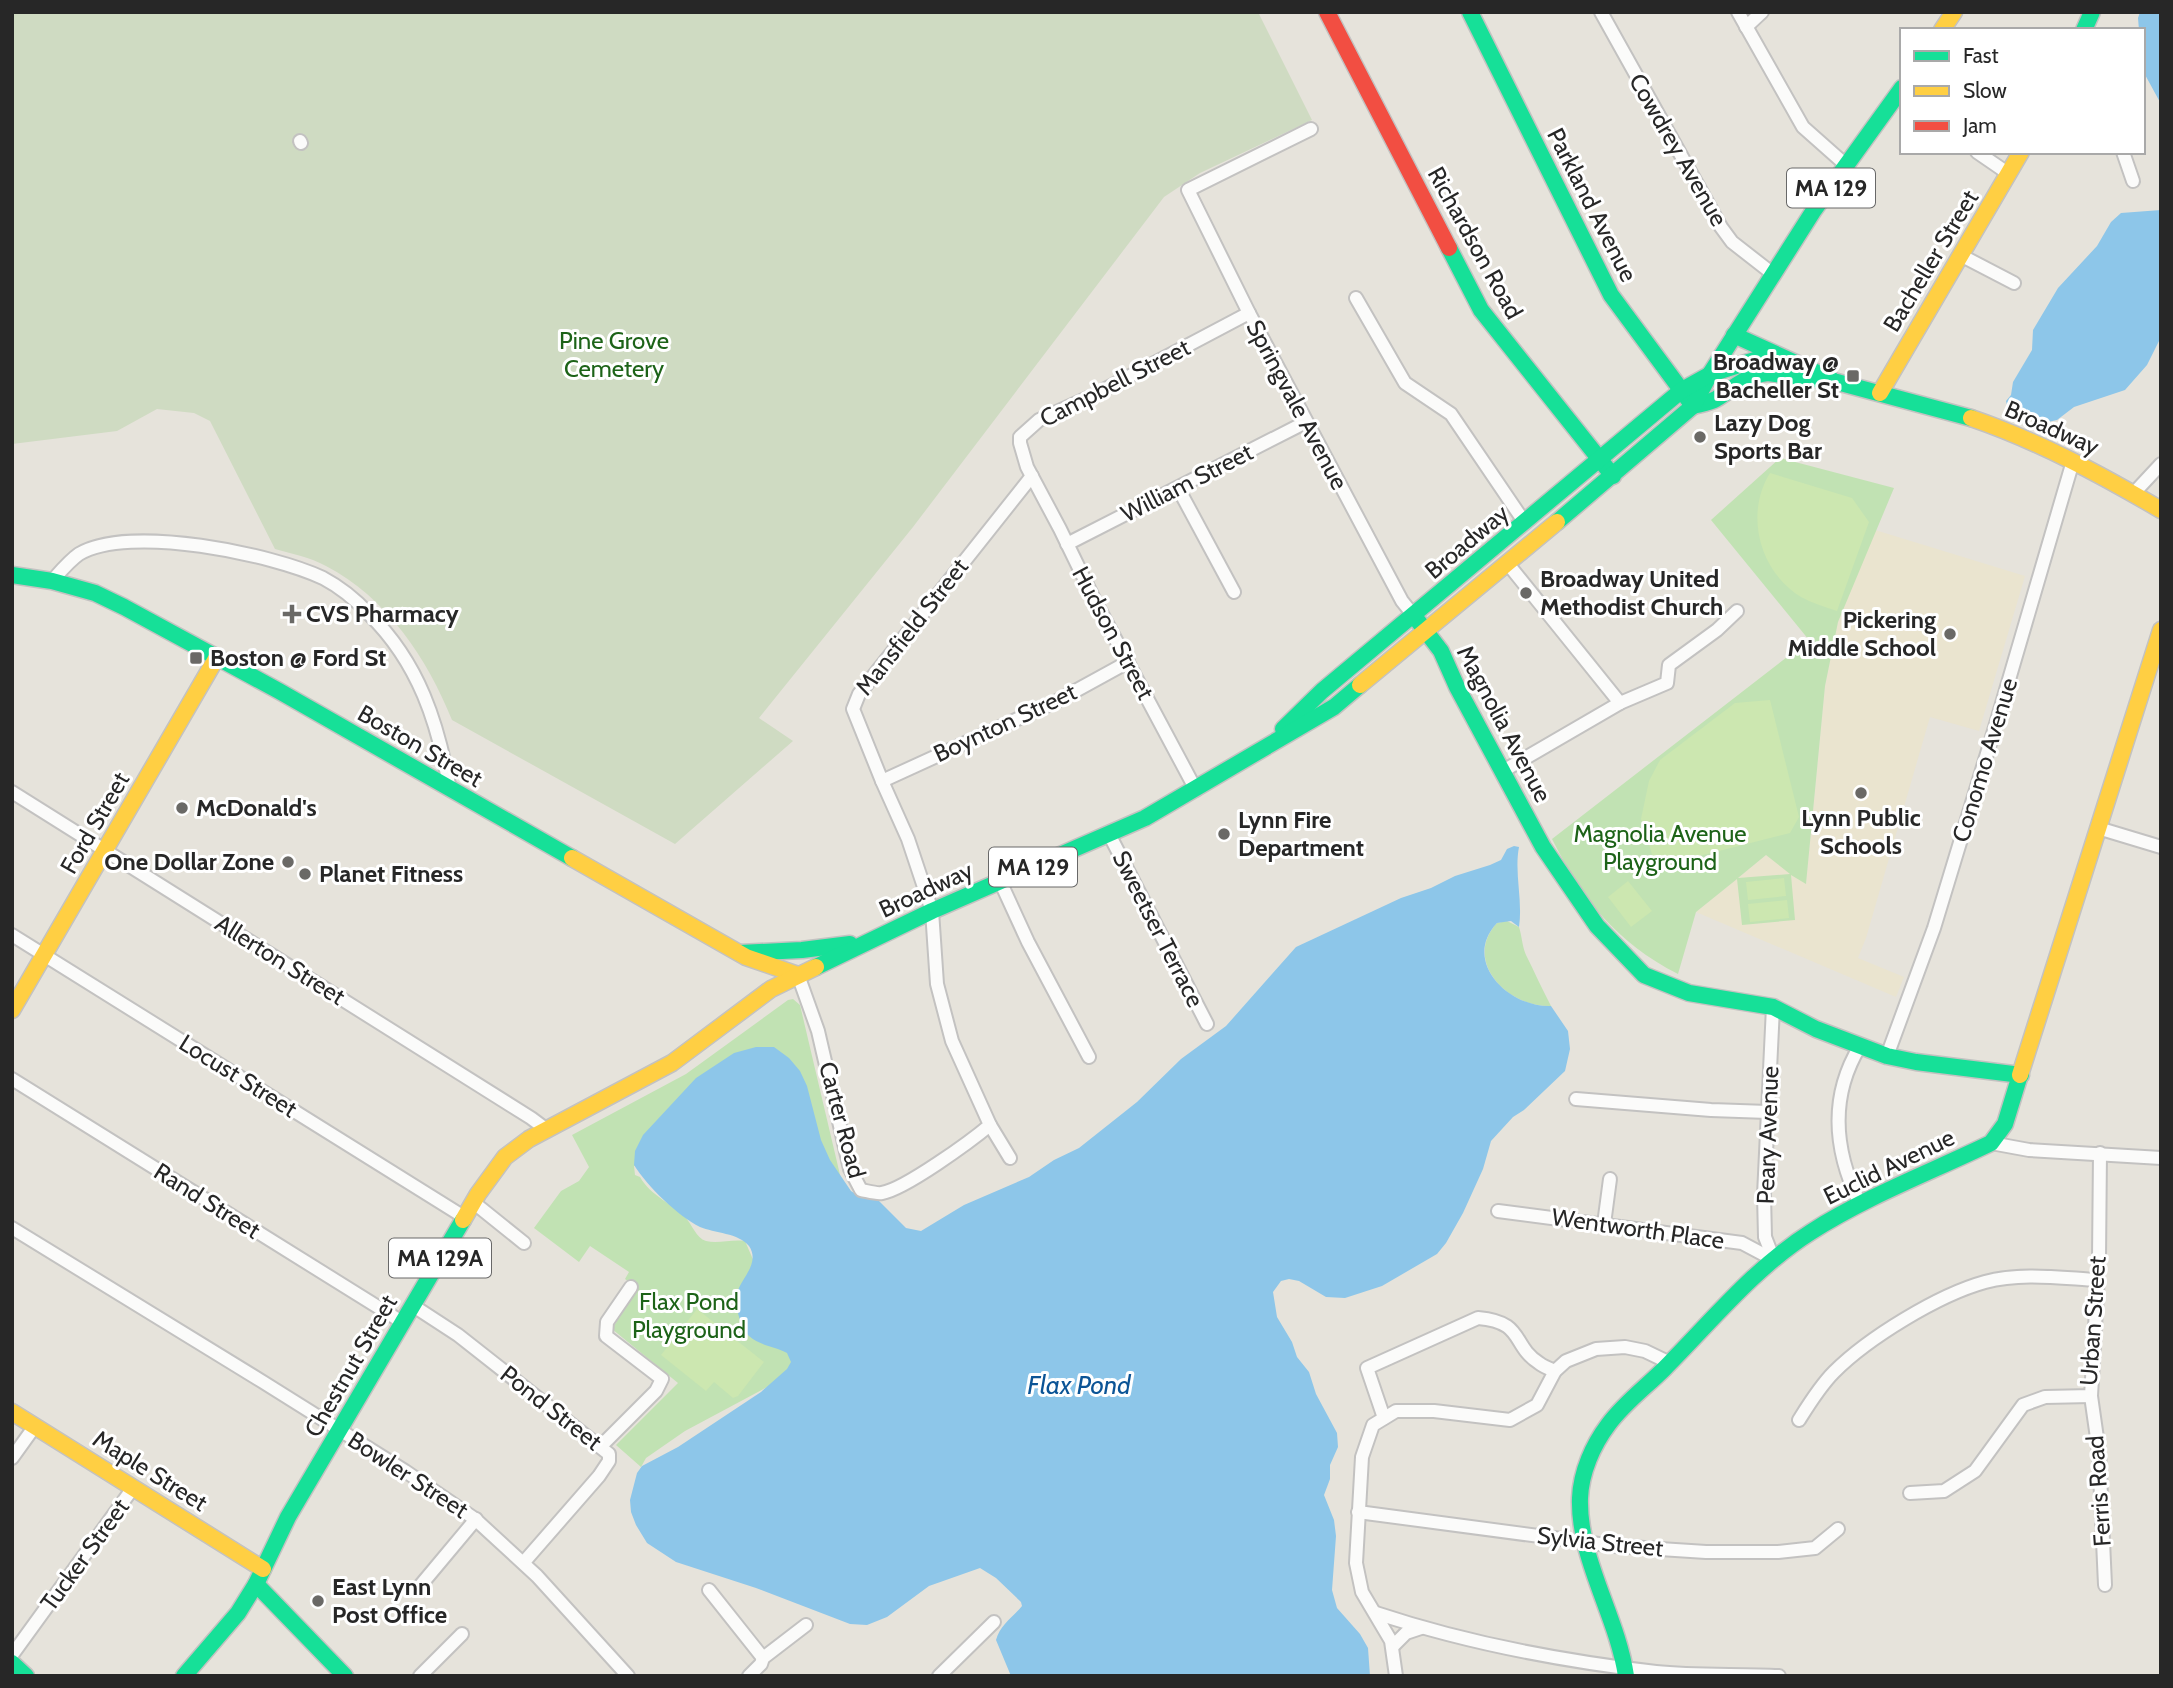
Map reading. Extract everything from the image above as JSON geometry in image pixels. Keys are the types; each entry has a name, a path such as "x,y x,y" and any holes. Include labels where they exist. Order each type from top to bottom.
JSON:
{"main road":[{"name":"Richardson Road","path":"1327,12 1481,310 1613,476"},
{"name":"Parkland Avenue","path":"1471,12 1611,295 1693,406"},
{"path":"1943,28 1954,12"},
{"path":"2085,28 2092,12"},
{"name":"MA 129","path":"1710,374 1814,210 1900,94"},
{"name":"Bacheller Street","path":"1880,393 2020,154"},
{"name":"Broadway","path":"1734,335 1838,382"},
{"name":"Broadway","path":"1260,752 1322,691 1682,390 1710,374 1755,360 1810,368"},
{"name":"Broadway","path":"798,975 932,911 1145,818 1334,708 1693,406 1710,374"},
{"name":"Broadway","path":"1693,406 1714,400 1738,382 1758,374 1780,374 1838,382 1973,419 2048,448 2161,510"},
{"name":"Boston Street","path":"12,575 52,581 98,594 217,657 740,953 767,966 798,975"},
{"name":"Magnolia Avenue","path":"1413,616 1441,651 1457,687 1543,848 1597,926 1644,975 1689,993 1773,1007 1816,1029 1887,1056 2021,1075"},
{"name":"Euclid Avenue","path":"1626,1672 1621,1644 1585,1542 1580,1497 1587,1464 1608,1424 1774,1260 1809,1233 1860,1204 1991,1143 2005,1124 2161,630"},
{"name":"Ford Street","path":"12,1010 217,657"},
{"name":"MA 129","path":"740,953 802,950 868,942"},
{"name":"Chestnut Street","path":"184,1676 238,1613 288,1517 402,1322 473,1202 505,1157 529,1139 661,1070 761,996 798,975"},
{"name":"Maple Street","path":"12,1412 133,1488 259,1576 345,1676"},
{"path":"12,1663 26,1676"}],"street":[{"name":"Cowdrey Avenue","path":"1601,12 1721,227 1732,242 1773,274"},
{"path":"1738,12 1802,127 1847,166"},
{"path":"1746,27 1762,12"},
{"name":"Springvale Avenue","path":"1311,128 1188,190 1306,422 1402,601 1413,616"},
{"path":"1981,154 2009,174"},
{"path":"2124,154 2133,181"},
{"path":"1962,256 2014,283"},
{"path":"1356,298 1405,383 1412,390 1437,402 1451,414 1525,523"},
{"name":"Campbell Street","path":"1032,476 1020,443 1020,437 1029,428 1249,313"},
{"name":"William Street","path":"1067,544 1306,422"},
{"name":"Conomo Avenue","path":"1887,1056 1934,928 2073,461"},
{"path":"2134,493 2161,464"},
{"name":"Hudson Street","path":"1032,476 1196,790"},
{"name":"Mansfield Street","path":"932,911 908,839 854,715 854,702 974,546 1032,476"},
{"path":"1178,488 1234,592"},
{"path":"52,581 79,554 113,545 148,541 180,542 222,550 322,578 337,586 370,614 409,666 430,707 450,790"},
{"path":"1508,564 1620,703"},
{"path":"1503,771 1620,703 1667,682 1669,665 1717,630 1737,611"},
{"name":"Boynton Street","path":"881,781 1057,701 1128,663"},
{"name":"Allerton Street","path":"12,792 547,1130"},
{"path":"2098,828 2161,847"},
{"name":"Sweetser Terrace","path":"1109,834 1207,1024"},
{"path":"1000,881 1028,942 1089,1057"},
{"path":"932,911 937,984 952,1041 990,1125 1010,1158"},
{"name":"Locust Street","path":"12,935 464,1217"},
{"name":"Carter Road","path":"798,975 818,1031 850,1169 861,1190 881,1194 912,1179 990,1125"},
{"name":"Peary Avenue","path":"1773,1007 1764,1195 1765,1237 1774,1260"},
{"path":"1860,1046 1845,1073 1839,1129 1844,1165 1860,1204"},
{"name":"Rand Street","path":"12,1079 402,1322"},
{"path":"1576,1099 1768,1112"},
{"path":"1991,1143 2029,1150 2161,1158"},
{"name":"Urban Street","path":"1910,1493 1944,1491 1975,1471 2023,1405 2045,1397 2091,1396 2100,1153"},
{"path":"1604,1224 1610,1179"},
{"path":"473,1202 524,1242"},
{"name":"Wentworth Place","path":"1498,1211 1742,1243 1774,1260"},
{"name":"Bowler Street","path":"12,1228 405,1471 476,1519 524,1562 628,1676"},
{"path":"1799,1420 1832,1374 1853,1354 1896,1324 1930,1305 1985,1282 2018,1277 2097,1280"},
{"path":"601,1446 656,1391 662,1380 606,1336 607,1322 631,1287"},
{"name":"Pond Street","path":"412,1306 458,1335 609,1454 605,1468 524,1562"},
{"path":"1384,1418 1367,1368 1478,1318 1497,1319 1517,1334 1538,1363 1555,1371"},
{"path":"1396,1676 1393,1646 1362,1592 1356,1563 1362,1457 1373,1425 1396,1411 1434,1411 1510,1420 1537,1405 1555,1371 1566,1361 1596,1349 1625,1347 1645,1351 1670,1363"},
{"name":"Ferris Road","path":"2091,1396 2099,1452 2105,1585"},
{"path":"12,1458 35,1426"},
{"name":"Tucker Street","path":"12,1656 133,1488"},
{"name":"Sylvia Street","path":"1358,1512 1585,1542 1706,1552 1778,1552 1815,1548 1838,1529"},
{"path":"420,1586 476,1519"},
{"path":"709,1590 763,1658"},
{"path":"1376,1613 1421,1628 1626,1672 1779,1676"},
{"path":"945,1674 994,1622"},
{"path":"749,1676 761,1664 763,1658 806,1625"},
{"path":"1393,1646 1406,1633 1421,1628"},
{"path":"420,1676 462,1634"}],"shaded area":[{"name":"Lynn Public Schools","path":"1875,530 2025,576 1979,731 1930,717 1858,958 1904,977 1896,997 1696,912 1766,855 1806,884 1825,686 1838,622"}],"green space":[{"name":"Pine Grove Cemetery","path":"12,12 1258,12 1312,120 1200,173 1164,197 913,527 759,718 793,741 675,844 452,720 417,652 386,612 348,579 320,563 275,549 210,421 194,413 157,409 117,431 12,444"},
{"name":"Magnolia Avenue Playground","path":"1780,458 1894,488 1838,622 1825,686 1806,884 1791,875 1795,920 1742,925 1737,879 1696,912 1678,974 1637,948 1603,917 1576,881 1552,839 1809,640 1711,520","holes":["1766,855 1790,874 1738,878"]},
{"path":"1770,473 1852,498 1869,522 1837,611 1801,597 1775,573 1766,558 1760,541 1758,507 1762,489"},
{"path":"1770,700 1799,817 1790,833 1656,867 1641,819 1649,781 1660,760 1735,703"},
{"path":"1784,878 1786,896 1748,900 1746,882"},
{"path":"1628,881 1652,911 1631,927 1608,897"},
{"path":"1787,900 1789,918 1750,922 1748,904"},
{"path":"1507,921 1519,927 1526,955 1551,1006 1535,1005 1506,991 1495,980 1487,966 1485,952 1488,938 1497,923"},
{"name":"Flax Pond Playground","path":"793,999 800,1005 841,1179 634,1166 635,1175 685,1217 703,1239 715,1242 745,1241 790,1345 795,1372 685,1431 646,1458 641,1467 616,1445 678,1383 612,1329 638,1288 625,1279 629,1272 590,1246 579,1262 534,1228 561,1191 579,1181 589,1167 572,1135 686,1074"},
{"path":"697,1309 764,1362 738,1396 733,1398 714,1382 706,1391 661,1355"}],"water":[{"path":"2140,12 2161,12 2161,104 2145,75 2145,28 2139,28"},
{"path":"2161,210 2161,337 2147,365 2125,390 2074,407 2057,420 2043,423 2007,405 2013,382 2032,350 2033,330 2058,288 2097,246 2111,222 2121,213"},
{"name":"Flax Pond","path":"1519,847 1519,927 1511,921 1497,923 1487,938 1484,952 1487,966 1506,991 1535,1005 1551,1006 1568,1031 1570,1049 1565,1071 1513,1117 1491,1141 1483,1169 1463,1213 1437,1254 1382,1286 1345,1298 1326,1297 1299,1281 1289,1279 1281,1281 1273,1292 1277,1317 1292,1342 1297,1357 1309,1372 1316,1394 1337,1433 1338,1447 1330,1465 1330,1479 1324,1495 1334,1520 1336,1536 1332,1590 1337,1608 1360,1634 1368,1648 1370,1676 1011,1676 996,1640 1003,1626 1022,1606 1021,1602 996,1578 980,1568 929,1586 887,1617 867,1625 850,1624 756,1588 676,1562 647,1543 636,1525 630,1500 637,1473 642,1466 678,1447 761,1392 787,1369 791,1362 787,1353 749,1336 740,1321 737,1295 752,1264 749,1246 733,1236 700,1227 682,1216 655,1191 634,1165 635,1151 643,1135 696,1078 734,1053 756,1047 774,1047 800,1071 807,1086 821,1140 830,1160 851,1191 860,1197 878,1200 906,1228 921,1231 964,1205 1029,1177 1054,1160 1079,1148 1137,1102 1181,1059 1226,1026 1296,947 1401,898 1501,860 1507,849"}],"traffic: fast":[{"path":"1470,12 1611,295 1693,406 1713,400 1747,379 1768,373 1837,382 1971,418"},
{"path":"2085,28 2092,12"},
{"path":"1557,522 1693,406 1710,374 1814,210 1900,91"},
{"path":"1449,248 1481,310 1613,476"},
{"path":"1734,335 1831,379"},
{"path":"1710,374 1755,360 1779,362"},
{"path":"1283,729 1322,691 1682,390 1709,375"},
{"path":"12,575 52,581 95,593 124,607 279,691 572,858"},
{"path":"1418,621 1441,651 1457,687 1543,847 1597,926 1644,975 1689,993 1773,1007 1816,1029 1887,1056 2021,1075"},
{"path":"816,967 932,911 1145,818 1334,707 1360,685"},
{"path":"740,953 850,944"},
{"path":"1626,1676 1615,1631 1591,1565 1581,1521 1583,1478 1589,1459 1603,1433 1614,1417 1734,1296 1790,1246 1854,1207 1991,1143 2005,1124 2020,1075"},
{"path":"184,1676 238,1613 256,1584 288,1517 463,1220"},
{"path":"256,1584 345,1676"},
{"path":"12,1663 26,1676"}],"traffic: slow":[{"path":"1943,28 1954,12"},
{"path":"1880,393 2020,154"},
{"path":"1971,418 2068,459 2161,510"},
{"path":"1360,685 1557,522"},
{"path":"2020,1075 2161,630"},
{"path":"12,1010 217,657"},
{"path":"572,858 746,957 798,975"},
{"path":"463,1220 505,1157 529,1139 672,1063 771,989 816,967"},
{"path":"12,1412 263,1569"}],"traffic: jam":[{"path":"1327,12 1449,248"}],"place":[{"name":"Broadway @ Bacheller St","path":"1853,376"},
{"name":"Lazy Dog Sports Bar","path":"1700,437"},
{"name":"Broadway United Methodist Church","path":"1526,593"},
{"name":"CVS Pharmacy","path":"292,614"},
{"name":"Pickering Middle School","path":"1950,634"},
{"name":"Boston @ Ford St","path":"196,658"},
{"name":"Lynn Public Schools","path":"1861,793"},
{"name":"McDonald's","path":"182,808"},
{"name":"Lynn Fire Department","path":"1224,834"},
{"name":"One Dollar Zone","path":"288,862"},
{"name":"Planet Fitness","path":"305,874"},
{"name":"East Lynn Post Office","path":"318,1601"}]}
